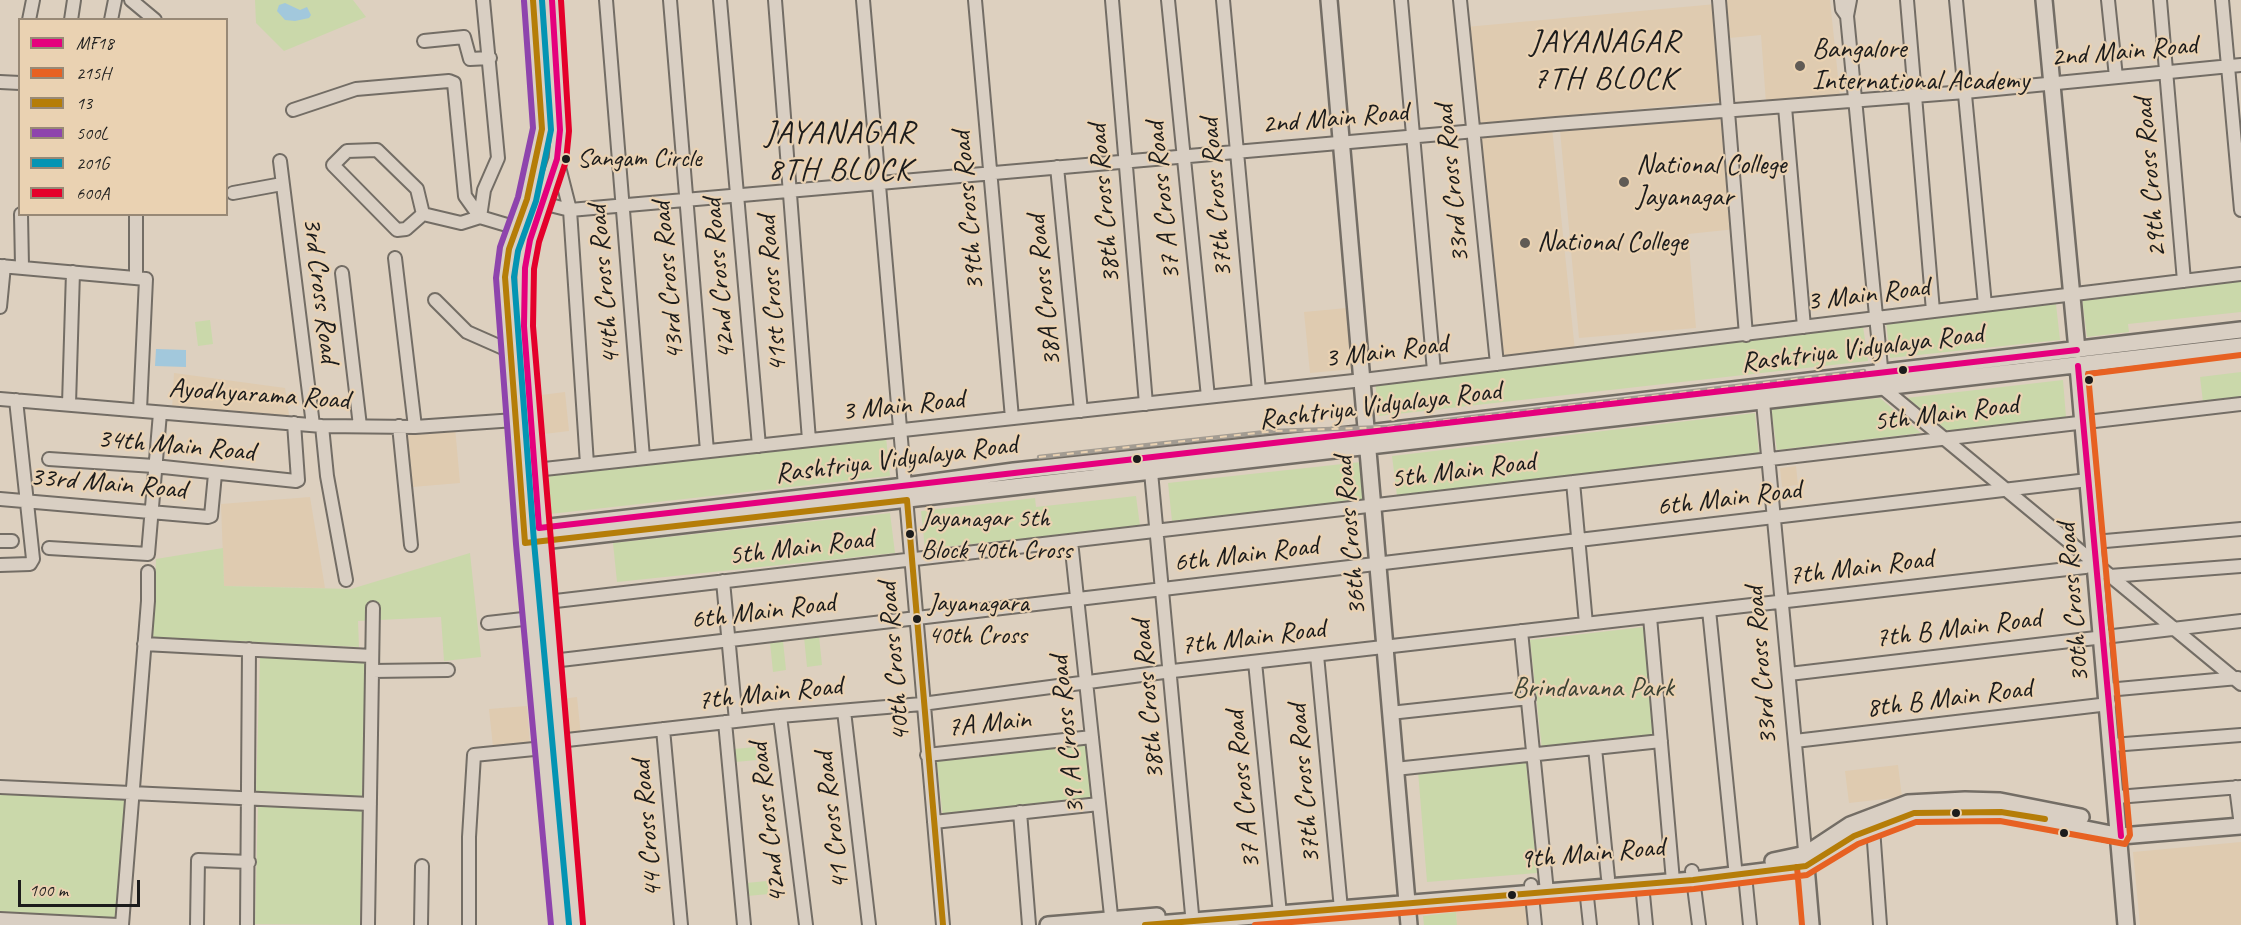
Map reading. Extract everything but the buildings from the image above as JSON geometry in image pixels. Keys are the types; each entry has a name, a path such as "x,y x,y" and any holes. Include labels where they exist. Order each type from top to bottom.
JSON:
{"main road":[{"path":"533,0 542,129 525,268 524,326 535,470 532,618 574,925"},
{"path":"552,0 560,130 556,159 535,201 517,228 509,249 505,277 516,420 532,535 547,602 552,661 551,745 560,925"},
{"name":"36th Cross Road","path":"1329,0 1346,142 1398,769 1410,899 1415,925"},
{"name":"36th Cross Road","path":"1340,0 1346,142"},
{"path":"2044,0 2077,350"},
{"name":"Rashtriya Vidyalaya Road","path":"906,493 1014,471 1763,402 1882,380 2077,350 2241,330"},
{"name":"Rashtriya Vidyalaya Road","path":"532,535 906,493 1151,472 1372,439 1882,380 2078,366 2241,346"},
{"name":"30th Cross Road","path":"2078,366 2121,836 2126,925"},
{"name":"9th Main Road","path":"1806,860 1850,825 1908,803 1928,801 2000,801 2028,805 2109,824 2121,836"},
{"name":"9th Main Road","path":"1145,925 1280,909 1539,888 1608,878 1693,876 1740,871 1806,860 1873,828 1914,813 2001,812 2121,836 2241,826"},
{"name":"33rd Cross Road","path":"1806,860 1811,925"},
{"name":"9th Main Road","path":"1539,888 1586,888 1642,884 1672,877"},
{"name":"36th Cross Road","path":"1408,925 1410,899"},
{"name":"9th Main Road","path":"1048,925 1193,920"}],"street":[{"path":"29,18 33,0"},
{"path":"70,18 74,0"},
{"path":"111,18 115,0"},
{"path":"131,0 152,18"},
{"path":"480,217 484,190 498,158 483,0"},
{"name":"44th Cross Road","path":"606,0 643,458"},
{"name":"43rd Cross Road","path":"670,0 707,451"},
{"name":"42nd Cross Road","path":"720,0 759,446"},
{"name":"41st Cross Road","path":"775,0 809,440"},
{"name":"40th Cross Road","path":"862,0 943,925"},
{"name":"39th Cross Road","path":"975,0 1012,418"},
{"name":"38th Cross Road","path":"1112,0 1146,404"},
{"name":"37 A Cross Road","path":"1168,0 1208,397"},
{"name":"37th Cross Road","path":"1223,0 1259,391"},
{"path":"1401,0 1434,371"},
{"name":"33rd Cross Road","path":"1460,0 1497,364"},
{"path":"1719,0 1746,335"},
{"path":"1841,0 1842,9 1847,16"},
{"path":"1850,0 1847,16 1857,101 1882,380 1943,439 2170,627 2239,680"},
{"path":"1907,0 1933,311"},
{"path":"1956,0 1984,304"},
{"path":"2108,0 2116,77"},
{"name":"29th Cross Road","path":"2160,0 2184,281"},
{"path":"2222,0 2235,66 2241,210"},
{"path":"424,41 464,37 470,59 490,58"},
{"name":"2nd Main Road","path":"535,201 570,210 1413,136 1965,92 2235,66"},
{"path":"0,82 18,80"},
{"path":"293,110 356,89 449,81 454,83 465,196 480,217"},
{"path":"1785,107 1804,327"},
{"path":"373,149 380,152 417,189 423,214 406,229 397,230 336,170 334,162 347,151 373,149"},
{"path":"556,159 570,210 587,464"},
{"name":"3rd Cross Road","path":"280,161 318,426 346,580"},
{"name":"38A Cross Road","path":"1057,167 1081,411"},
{"path":"233,193 282,184"},
{"path":"423,214 461,223 480,217 517,228"},
{"path":"21,216 22,266"},
{"path":"135,216 136,278"},
{"path":"395,258 415,427"},
{"path":"0,307 2,266 22,266 146,280 140,410"},
{"name":"34th Main Road","path":"69,404 74,272"},
{"path":"342,273 360,426"},
{"name":"3 Main Road","path":"535,470 1367,379 2241,274"},
{"path":"435,300 467,332 510,351"},
{"name":"Ayodhyarama Road","path":"0,399 318,426 415,427 516,420"},
{"path":"0,565 30,564 33,560 16,400"},
{"name":"33rd Cross Road","path":"1763,402 1806,860"},
{"name":"5th Main Road","path":"547,602 2241,404"},
{"path":"50,548 148,554 160,412"},
{"name":"34th Main Road","path":"49,459 154,466 214,474 298,480 294,423"},
{"path":"399,426 411,546"},
{"name":"38th Cross Road","path":"1151,472 1193,920"},
{"name":"33rd Main Road","path":"0,499 211,516 214,474"},
{"name":"6th Main Road","path":"552,661 2088,480"},
{"path":"1573,482 1586,624"},
{"path":"2094,542 2241,529"},
{"name":"39 A Cross Road","path":"1071,541 1112,922"},
{"name":"7th Main Road","path":"469,925 469,837 476,753 780,716 922,704 1087,684 1171,671 2096,564"},
{"path":"2110,576 2241,566"},
{"path":"0,919 120,925 148,572"},
{"path":"723,581 729,640 730,722 744,925"},
{"path":"368,925 373,608"},
{"path":"1709,610 1740,871 1750,925"},
{"path":"1650,617 1672,877"},
{"path":"488,623 532,618"},
{"name":"7th B Main Road","path":"1789,674 2170,627 2241,621"},
{"path":"1521,631 1533,754 1539,888 1535,925"},
{"path":"144,644 372,656"},
{"path":"248,925 249,649"},
{"name":"37th Cross Road","path":"1317,655 1341,905"},
{"name":"37 A Cross Road","path":"1256,662 1280,909"},
{"path":"372,671 448,670"},
{"name":"8th B Main Road","path":"1795,741 2239,680"},
{"path":"1394,713 1528,698"},
{"name":"41 Cross Road","path":"844,711 869,925"},
{"name":"42nd Cross Road","path":"780,716 806,925"},
{"name":"44 Cross Road","path":"663,729 681,925"},
{"path":"2112,745 2241,735"},
{"name":"7A Main","path":"927,755 1092,737"},
{"path":"1398,769 1660,741"},
{"path":"1595,748 1608,878"},
{"path":"0,787 370,804"},
{"path":"2117,797 2238,787 2241,826"},
{"path":"933,822 1099,804"},
{"path":"1020,812 1029,925"},
{"path":"1873,828 1880,925"},
{"path":"197,925 198,860 249,862"},
{"path":"421,925 423,866"},
{"path":"1693,876 1699,925"},
{"path":"1642,884 1646,925"},
{"path":"1586,888 1590,925"}],"shaded area":[{"path":"1725,0 1830,0 1840,96 1766,103 1761,35 1729,38"},
{"path":"1716,4 1725,101 1475,124 1466,27"},
{"name":"National College Jayanagar","path":"1726,115 1736,229 1688,234 1696,328 1579,338 1560,130"},
{"name":"National College","path":"1552,128 1575,351 1499,359 1476,136"},
{"path":"1347,308 1353,369 1310,373 1304,312"},
{"path":"174,373 285,388 290,421 172,410"},
{"path":"565,392 569,431 544,434 541,395"},
{"path":"455,427 460,483 412,487 407,431"},
{"path":"1796,466 1798,485 1782,487 1780,468"},
{"path":"310,497 325,588 224,586 221,504"},
{"path":"577,697 581,736 565,737 561,699"},
{"path":"527,706 530,744 493,747 489,709"},
{"path":"1898,765 1902,797 1849,803 1845,771"},
{"path":"2241,842 2241,925 2140,925 2133,852"},
{"path":"1528,905 1531,925 1457,925 1456,912"}],"green space":[{"path":"255,0 353,0 366,17 284,51 256,23"},
{"path":"2241,280 2241,312 2128,324 2129,332 2087,337 2082,298"},
{"path":"2056,304 2060,340 1890,358 1886,321"},
{"path":"210,320 213,344 198,346 195,322"},
{"path":"1863,326 1868,361 1379,416 1375,381"},
{"path":"2241,372 2241,398 2203,402 2200,377"},
{"path":"2063,380 2066,417 1948,431 1906,398"},
{"path":"1880,398 1921,433 1777,450 1771,409"},
{"path":"1755,413 1759,453 1397,496 1392,456"},
{"path":"886,437 890,476 550,514 546,475"},
{"path":"1361,462 1365,501 1172,521 1168,483"},
{"path":"1136,496 1140,526 925,549 921,511 1035,498 1036,507"},
{"path":"890,513 895,553 617,582 613,543"},
{"path":"223,548 224,586 351,589 470,553 481,657 444,661 441,617 358,621 359,647 153,637 156,559"},
{"name":"Brindavana Park","path":"1644,627 1656,738 1542,750 1530,640"},
{"path":"819,636 822,665 807,667 804,637"},
{"path":"783,641 786,670 773,672 770,642"},
{"path":"260,657 366,660 362,797 256,794"},
{"path":"1088,740 1095,802 943,819 936,756"},
{"path":"756,747 757,760 735,762 734,749"},
{"path":"1526,761 1537,873 1427,882 1418,771"},
{"path":"0,794 129,800 120,919 0,914"},
{"path":"258,805 363,808 360,925 255,924"},
{"path":"767,881 769,894 747,896 746,883"},
{"path":"1456,912 1457,925 1424,925 1423,916"}],"water":[{"path":"285,3 300,10 307,7 311,15 309,18 295,21 285,20 277,11 279,5"},
{"path":"156,349 186,350 186,367 155,366"}],"railway":[{"path":"1039,457 1275,431 1388,427 1864,371"}],"transit line":[{"name":"13","path":"533,0 542,129 527,199 509,249 505,277 525,543 907,500 943,925"},
{"name":"201G","path":"542,0 551,130 536,201 518,251 514,277 534,542 569,924"},
{"name":"MF18","path":"552,0 560,130 557,159 530,240 525,268 524,326 539,528 2077,350"},
{"name":"600A","path":"561,0 569,131 566,161 539,242 534,269 533,326 583,924"},
{"name":"500L","path":"524,1 533,128 518,197 500,247 496,278 516,544 551,925"},
{"name":"215H","path":"1255,925 1694,889 1807,875 1858,844 1916,822 2000,821 2125,844 2130,835 2088,374 2241,355"},
{"name":"MF18","path":"2078,366 2121,836"},
{"name":"13","path":"1145,925 1693,880 1806,866 1854,836 1914,813 2001,812 2045,819"},
{"name":"215H","path":"1797,867 1802,925"}],"place":[{"name":"Bangalore International Academy","path":"1800,66"},
{"name":"Sangam Circle","path":"566,159"},
{"name":"National College Jayanagar","path":"1624,182"},
{"name":"National College","path":"1525,243"},
{"name":"Jayanagar 5th Block 40th Cross","path":"910,534"},
{"name":"Jayanagara 40th Cross","path":"917,619"}],"district":[{"name":"JAYANAGAR 7TH BLOCK","path":"1605,62"},
{"name":"JAYANAGAR 8TH BLOCK","path":"840,152"}]}
